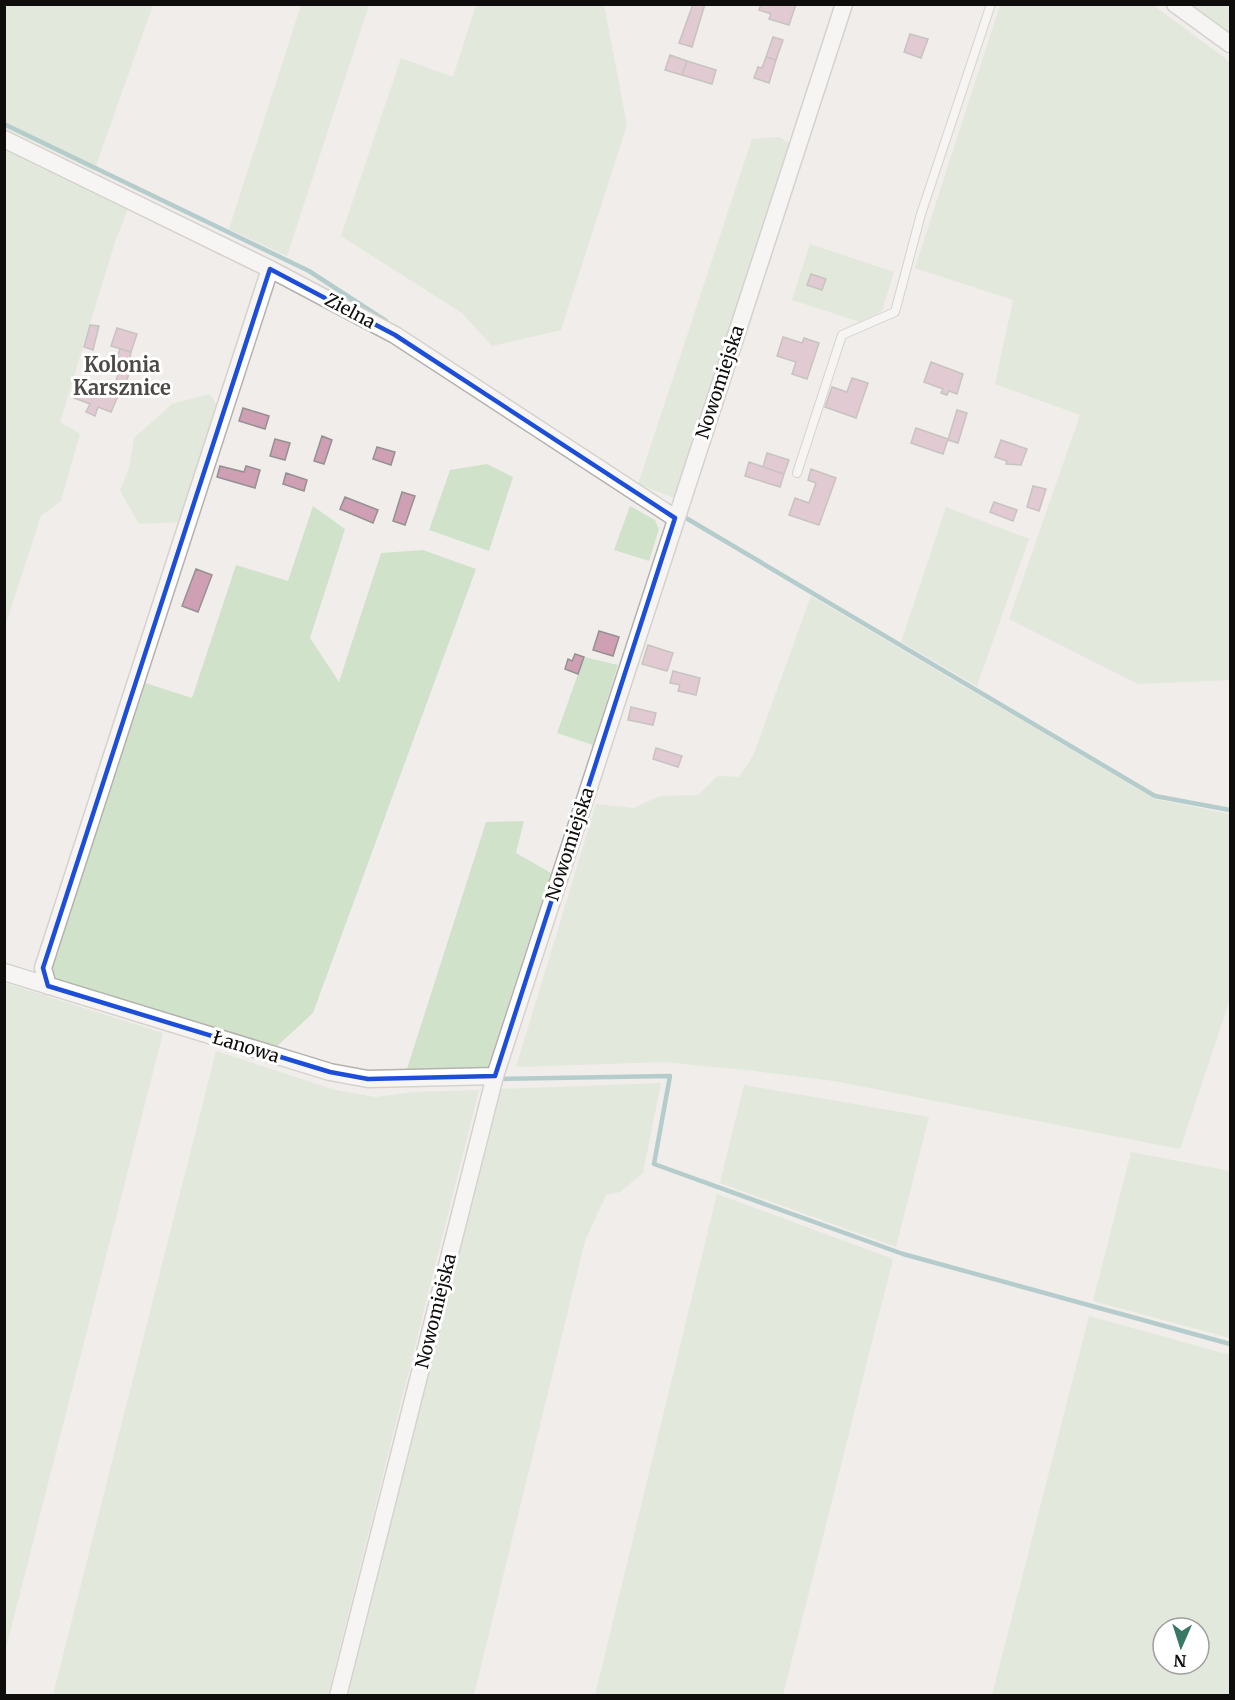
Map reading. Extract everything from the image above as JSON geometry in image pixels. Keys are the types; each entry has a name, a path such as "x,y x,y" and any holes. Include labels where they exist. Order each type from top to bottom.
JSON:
{"street":[{"name":"Nowomiejska","path":"338,1695 494,1080 844,4"},
{"path":"1175,4 1230,44"},
{"name":"Zielna","path":"4,139 270,269 395,335 677,513"},
{"path":"48,986 43,968 270,269"},
{"name":"Łanowa","path":"4,972 330,1072 368,1079 494,1080"}],"lane":[{"path":"796,473 842,335 895,312 921,214 992,4"}],"highlighted area":[{"path":"270,269 395,335 675,518 495,1076 368,1079 330,1072 48,986 43,968"}],"green space":[{"path":"4,5 153,5 94,171 5,128"},
{"path":"301,5 369,5 287,256 229,229"},
{"path":"476,5 604,5 627,125 561,330 492,346 462,313 341,236 401,58 453,77"},
{"path":"1000,5 1153,5 1230,62 1230,680 1138,684 1009,619 1080,415 995,384 1013,300 915,268"},
{"path":"1180,5 1230,5 1230,40"},
{"path":"779,137 792,145 674,498 638,484 752,139"},
{"path":"5,145 129,206 115,242 60,422 80,434 61,501 41,516 5,626 4,438 7,432 4,430"},
{"path":"810,244 894,272 882,311 860,322 792,300"},
{"path":"210,394 218,407 180,522 139,524 120,490 129,469 134,438 172,404"},
{"path":"487,464 513,477 489,551 429,530 450,470"},
{"path":"313,506 345,529 310,638 339,682 381,553 423,550 476,569 313,1013 273,1050 52,983 49,972 139,681 192,698 236,565 288,581"},
{"path":"630,506 655,520 659,529 649,561 614,550"},
{"path":"946,507 1029,539 977,686 901,642"},
{"path":"811,596 1155,799 1230,814 1230,999 1180,1149 834,1081 754,1071 665,1062 516,1067 596,804 634,808 660,796 698,795 718,776 739,777 753,756"},
{"path":"584,657 618,665 593,745 557,733"},
{"path":"524,821 516,853 551,873 487,1070 405,1075 486,822"},
{"path":"4,983 163,1033 5,1652"},
{"path":"216,1051 335,1090 376,1097 412,1092 479,1090 328,1695 53,1695"},
{"path":"661,1083 643,1173 620,1192 606,1195 585,1241 474,1695 348,1695 501,1089"},
{"path":"744,1085 929,1117 896,1247 720,1183"},
{"path":"1131,1152 1230,1171 1230,1338 1093,1301"},
{"path":"717,1194 893,1259 783,1695 595,1695"},
{"path":"1089,1316 1230,1355 1230,1695 992,1695"}],"building":[{"path":"693,4 705,4 692,47 679,43"},
{"path":"761,4 796,4 789,25 769,19 771,14 759,10"},
{"path":"910,34 928,39 921,58 904,52"},
{"path":"773,37 783,40 776,60 766,57"},
{"path":"670,55 687,61 682,75 665,70"},
{"path":"766,57 776,60 769,83 754,78 758,67 762,68"},
{"path":"687,61 716,70 712,84 682,75"},
{"path":"811,274 826,279 822,290 807,285"},
{"path":"90,325 99,326 93,350 84,347"},
{"path":"117,328 137,334 131,352 111,346"},
{"path":"783,337 802,343 804,338 819,343 807,379 792,374 796,362 777,356"},
{"path":"120,349 131,352 130,357 134,358 125,386 115,384 123,359 117,357"},
{"path":"931,362 963,374 957,394 949,391 947,395 941,393 943,389 924,382"},
{"path":"852,378 868,383 856,418 825,407 832,387 847,392"},
{"path":"80,381 118,396 111,412 98,407 95,416 86,412 90,404 74,398"},
{"path":"243,408 269,416 265,429 239,421"},
{"path":"957,410 967,413 958,443 948,440"},
{"path":"916,428 948,439 943,454 911,443"},
{"path":"322,436 332,440 324,464 314,461"},
{"path":"275,439 290,443 285,460 270,456"},
{"path":"1001,440 1027,449 1021,465 1006,464 1007,461 995,457"},
{"path":"377,447 395,452 391,465 373,459"},
{"path":"767,453 789,460 784,474 763,467"},
{"path":"749,462 784,474 780,487 745,476"},
{"path":"220,466 244,472 246,466 260,470 255,488 217,477"},
{"path":"811,469 836,478 819,525 789,515 795,498 809,503 816,483 808,480"},
{"path":"286,473 307,480 304,491 283,484"},
{"path":"1033,486 1046,489 1039,511 1027,507"},
{"path":"402,492 415,496 405,525 393,521"},
{"path":"345,497 378,510 373,523 340,509"},
{"path":"994,502 1017,510 1013,521 990,512"},
{"path":"196,569 212,575 198,612 182,606"},
{"path":"599,631 619,637 613,656 593,650"},
{"path":"648,645 673,653 667,671 642,664"},
{"path":"575,654 584,657 578,674 565,669 568,659 572,661"},
{"path":"673,671 700,678 696,695 678,691 680,685 670,683"},
{"path":"631,707 656,713 653,725 628,720"},
{"path":"656,748 682,756 678,767 653,759"}],"waterway":[{"path":"4,124 309,271 386,321"},
{"path":"681,515 1155,796 1230,810"},
{"path":"497,1079 670,1076 654,1164 903,1254 1230,1344"}],"district":[{"name":"Kolonia Karsznice","path":"122,376"}]}
